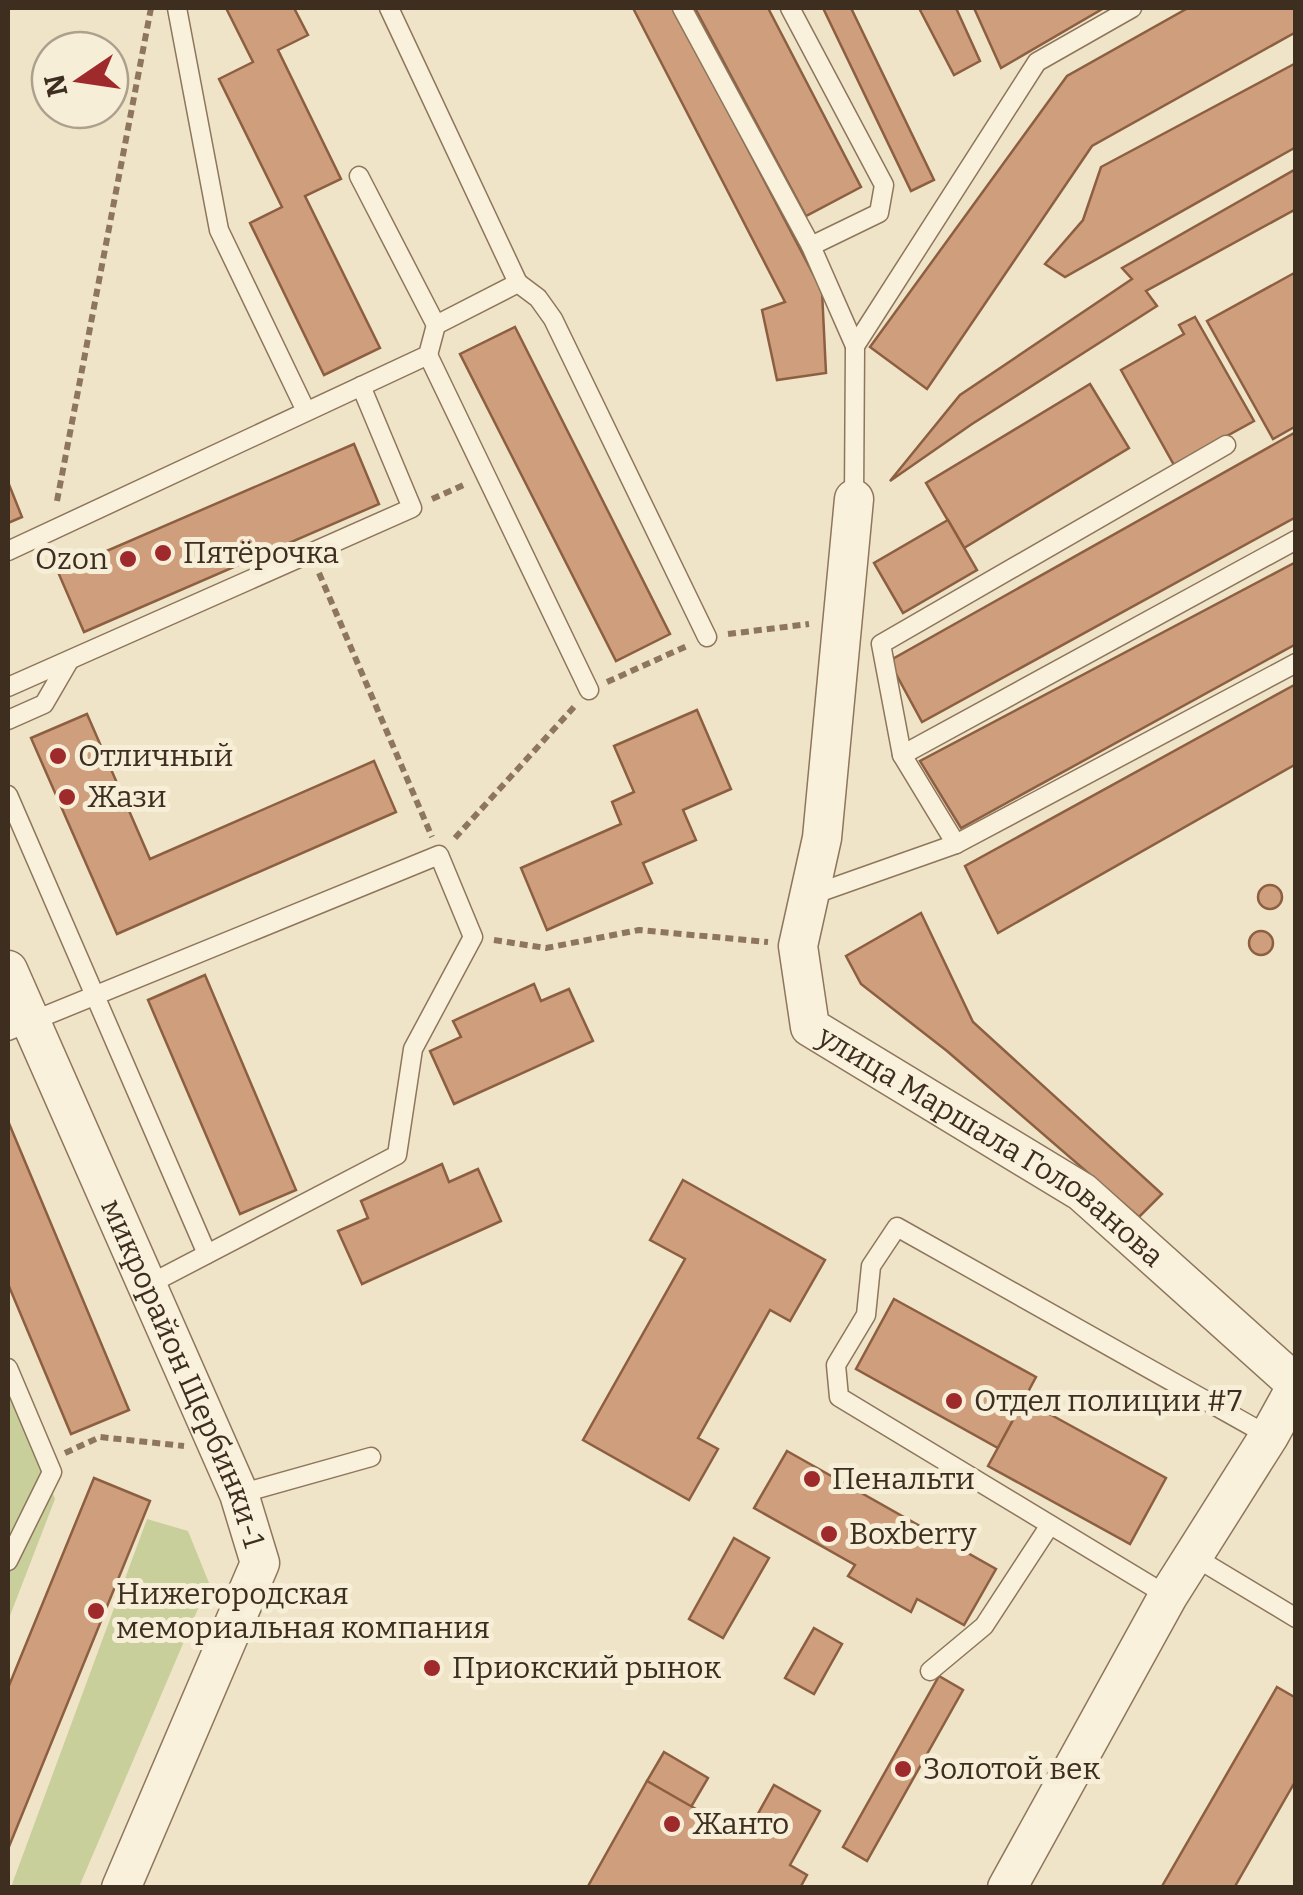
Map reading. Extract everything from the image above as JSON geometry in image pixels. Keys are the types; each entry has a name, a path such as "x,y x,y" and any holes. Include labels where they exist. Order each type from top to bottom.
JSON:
{"street":[{"name":"улица Маршала Голованова","path":"854,499 822,838 798,946 810,1027 1082,1192 1296,1386"},
{"name":"микрорайон Щербинки-1","path":"8,970 19,1026 146,1286 220,1450 239,1494 260,1564 121,1888"},
{"path":"1008,1888 1168,1596 1296,1386"}],"lane":[{"path":"177,8 220,230 306,411"},
{"path":"389,8 518,283 538,298 553,319 707,637"},
{"path":"682,8 811,246 856,346 854,499"},
{"path":"790,8 884,185 879,212 811,246"},
{"path":"856,346 1037,62 1132,8"},
{"path":"359,176 436,325 428,355 590,690"},
{"path":"436,325 518,283"},
{"path":"8,551 428,355"},
{"path":"8,687 412,508 360,386"},
{"path":"956,844 902,755 882,644 1226,445"},
{"path":"902,755 1296,540"},
{"path":"8,720 44,704 70,660"},
{"path":"809,897 956,844 1296,663"},
{"path":"8,795 207,1254"},
{"path":"19,1026 440,855 473,936 413,1048 397,1156 146,1286"},
{"path":"1168,1596 839,1397 836,1364 866,1315 871,1266 897,1227 1269,1436"},
{"path":"8,1368 52,1472 8,1561"},
{"path":"239,1494 371,1457"},
{"path":"930,1671 984,1626 1050,1526"},
{"path":"1193,1556 1296,1618"}],"path":[{"path":"52,532 151,8"},
{"path":"412,508 485,476"},
{"path":"310,554 440,855 590,690 707,637 843,620"},
{"path":"473,936 546,948 639,930 798,946"},
{"path":"48,1460 100,1437 220,1450"}],"green space":[{"path":"8,1369 55,1499 8,1621"},
{"path":"147,1519 188,1531 209,1583 79,1887 11,1887"}],"building":[{"path":"226,8 294,8 308,35 278,50 341,179 305,196 380,348 324,375 250,223 282,207 219,79 253,62"},
{"path":"633,8 674,8 822,291 826,373 777,380 762,310 785,302"},
{"path":"695,8 768,8 861,187 806,216"},
{"path":"823,8 851,8 934,180 911,191"},
{"path":"919,8 956,8 980,61 954,75"},
{"path":"974,8 1104,8 1001,68"},
{"path":"1188,8 1296,8 1296,32 1092,146 927,389 870,347 1067,76"},
{"path":"1296,63 1296,147 1065,277 1045,264 1083,220 1101,167"},
{"path":"1296,169 1296,209 1146,291 1157,306 890,481 960,395 1132,279 1122,268"},
{"path":"1296,272 1296,426 1273,439 1207,321"},
{"path":"1195,317 1254,421 1174,465 1121,370 1184,334 1179,325"},
{"path":"515,327 670,634 616,661 460,354"},
{"path":"1090,384 1129,448 964,548 926,483"},
{"path":"1296,432 1296,517 922,722 889,661"},
{"path":"354,444 379,504 84,632 58,572"},
{"path":"8,482 22,517 8,523"},
{"path":"948,520 977,570 903,613 874,563"},
{"path":"1296,562 1296,644 961,828 920,761"},
{"path":"1296,684 1296,764 998,933 965,866"},
{"path":"697,710 731,789 683,810 696,840 643,863 652,883 547,930 521,868 621,824 612,802 634,792 614,746"},
{"path":"87,714 150,859 374,761 396,812 117,934 31,738"},
{"path":"1270,885 1279,888 1279,906 1270,909 1261,906 1258,897 1261,888"},
{"path":"921,913 973,1022 1162,1194 1139,1217 947,1051 861,984 846,956"},
{"path":"1261,931 1270,934 1270,952 1261,955 1252,952 1249,943 1252,934"},
{"path":"205,975 296,1190 240,1214 148,1000"},
{"path":"534,984 541,1001 569,989 593,1041 454,1104 430,1051 461,1037 453,1021"},
{"path":"8,1121 129,1410 71,1434 8,1284"},
{"path":"442,1164 449,1182 478,1169 501,1221 362,1284 338,1231 368,1218 361,1201"},
{"path":"683,1180 825,1260 790,1321 770,1310 698,1438 718,1449 689,1500 583,1440 685,1259 650,1240"},
{"path":"894,1299 1036,1377 998,1448 856,1369"},
{"path":"1024,1400 1166,1478 1130,1544 988,1466"},
{"path":"787,1451 996,1569 964,1625 917,1599 911,1612 848,1576 855,1565 754,1508"},
{"path":"94,1478 150,1501 8,1849 8,1688"},
{"path":"734,1538 769,1558 723,1638 689,1619"},
{"path":"814,1628 842,1644 814,1694 785,1678"},
{"name":"Золотой век","path":"939,1676 963,1690 867,1861 843,1847"},
{"path":"1277,1687 1296,1698 1296,1780 1234,1888 1161,1888"},
{"path":"664,1752 708,1778 691,1807 647,1781"},
{"name":"Жанто","path":"647,1781 745,1837 774,1785 820,1811 790,1865 807,1875 800,1888 587,1888"}],"place":[{"name":"Пятёрочка","path":"163,553"},
{"name":"Ozon","path":"128,559"},
{"name":"Отличный","path":"58,756"},
{"name":"Жази","path":"67,797"},
{"name":"Отдел полиции #7","path":"954,1401"},
{"name":"Пенальти","path":"812,1479"},
{"name":"Boxberry","path":"829,1534"},
{"name":"Нижегородская мемориальная компания","path":"96,1611"},
{"name":"Приокский рынок","path":"432,1668"},
{"name":"Золотой век","path":"903,1769"},
{"name":"Жанто","path":"672,1824"}]}
